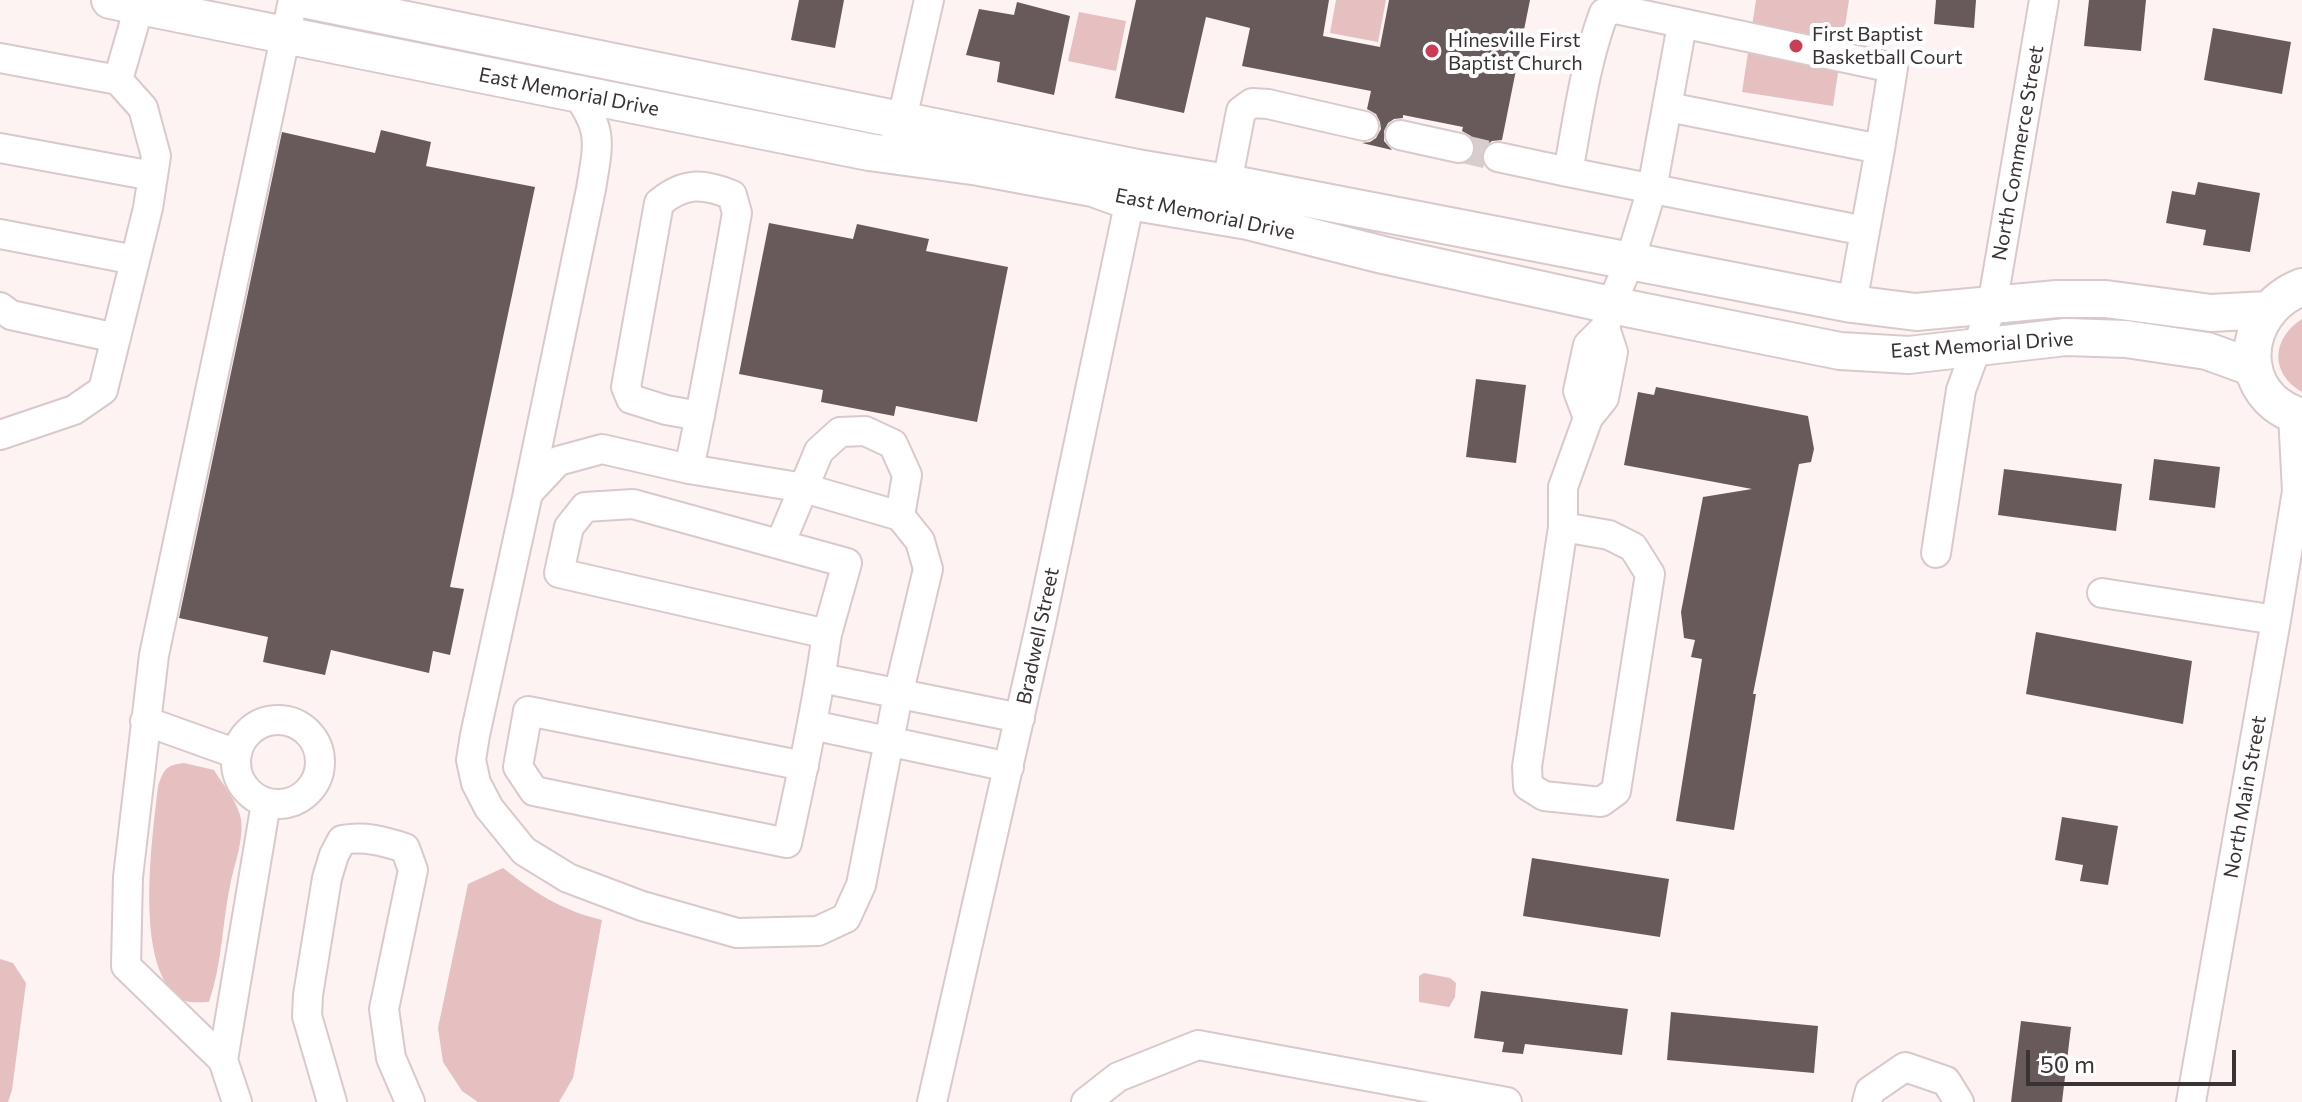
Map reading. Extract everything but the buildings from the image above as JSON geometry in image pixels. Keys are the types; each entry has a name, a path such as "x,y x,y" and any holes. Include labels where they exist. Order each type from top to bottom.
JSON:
{"main road":[{"name":"East Memorial Drive","path":"308,0 902,119 1248,221 1608,316 1840,351 1909,355 2066,337 2126,339 2207,351 2254,368"},
{"name":"East Memorial Drive","path":"130,2 891,155 1093,188 1227,183 1852,304 1916,312 2057,299 2093,299 2211,313 2267,310"},
{"path":"2297,416 2278,406 2266,394 2254,368 2252,345 2257,326 2267,310 2281,297 2302,287"}],"street":[{"path":"237,1102 223,1060 126,966 128,877 154,655 293,0"},
{"path":"891,155 929,0"},
{"name":"North Commerce Street","path":"1936,553 1961,390 1992,306 2044,0"},
{"path":"118,80 130,2"},
{"path":"1568,172 1598,28 1604,13 1616,9 1893,68 1852,304"},
{"path":"1563,527 1609,535 1633,547 1650,574 1616,791 1601,802 1544,796 1528,786 1527,767 1563,527 1563,487 1588,418 1578,391 1588,345 1608,316 1630,261 1652,189 1682,25"},
{"path":"0,58 118,80 143,108 156,156 148,208 103,390 74,410 0,435"},
{"path":"528,493 558,461 602,449 689,469 804,488 900,516 920,541 928,569 898,695 861,885 846,918 818,931 737,933 642,906 568,878 524,851 489,808 476,783 471,760 598,147 596,127 576,93"},
{"path":"1227,183 1241,111 1252,103 1364,126"},
{"path":"1668,107 1880,149"},
{"path":"1400,135 1459,148"},
{"path":"0,148 153,176"},
{"path":"1498,157 1865,231"},
{"name":"Bradwell Street","path":"932,1102 1020,718 1133,185"},
{"path":"689,469 700,416 737,213 732,195 713,187 691,186 672,193 659,203 626,387 631,399 700,416"},
{"path":"0,234 135,260"},
{"path":"0,307 11,315 116,338"},
{"name":"North Main Street","path":"2191,1102 2299,485 2297,416"},
{"path":"780,544 819,451 840,432 865,431 893,444 907,475 900,516"},
{"path":"804,766 528,711 518,767 534,791 787,843 804,766 821,678 827,634 847,563 633,504 585,507 569,527 559,573 827,634"},
{"path":"2102,593 2276,620"},
{"path":"821,678 1020,718"},
{"path":"145,721 237,754"},
{"path":"270,721 287,721 302,727 314,739 320,755 320,772 309,792 289,803 266,803 248,793 238,775 237,754 243,739 255,727 270,721"},
{"path":"812,725 1009,767"},
{"path":"223,1060 266,803"},
{"path":"332,1102 307,1016 308,995 327,878 334,855 342,840 359,837 405,848 413,870 384,1009 391,1058 410,1102"},
{"path":"1086,1102 1118,1077 1198,1045 1507,1102"},
{"path":"1867,1102 1870,1091 1905,1067 1946,1081 1959,1102"}],"shaded area":[{"path":"1336,0 1386,0 1378,42 1330,33"},
{"name":"First Baptist Basketball Court","path":"1756,0 1849,0 1833,106 1742,92"},
{"path":"1079,12 1126,21 1116,71 1068,61"},
{"path":"2302,319 2302,392 2284,375 2278,356 2285,336"},
{"path":"184,763 214,770 234,800 242,827 217,973 209,1002 185,1001 168,987 157,964 151,935 150,869 158,786 166,769"},
{"path":"503,868 549,900 602,920 573,1078 559,1102 478,1102 462,1091 443,1062 438,1028 468,884"},
{"path":"0,959 13,963 26,983 8,1102 0,1102"},
{"path":"1424,973 1450,978 1456,983 1455,997 1449,1007 1419,1002 1419,976"}],"tunnel":[{"path":"1459,148 1498,157"}],"place":[{"name":"First Baptist Basketball Court","path":"1796,46"},
{"name":"Hinesville First Baptist Church","path":"1432,51"}]}
